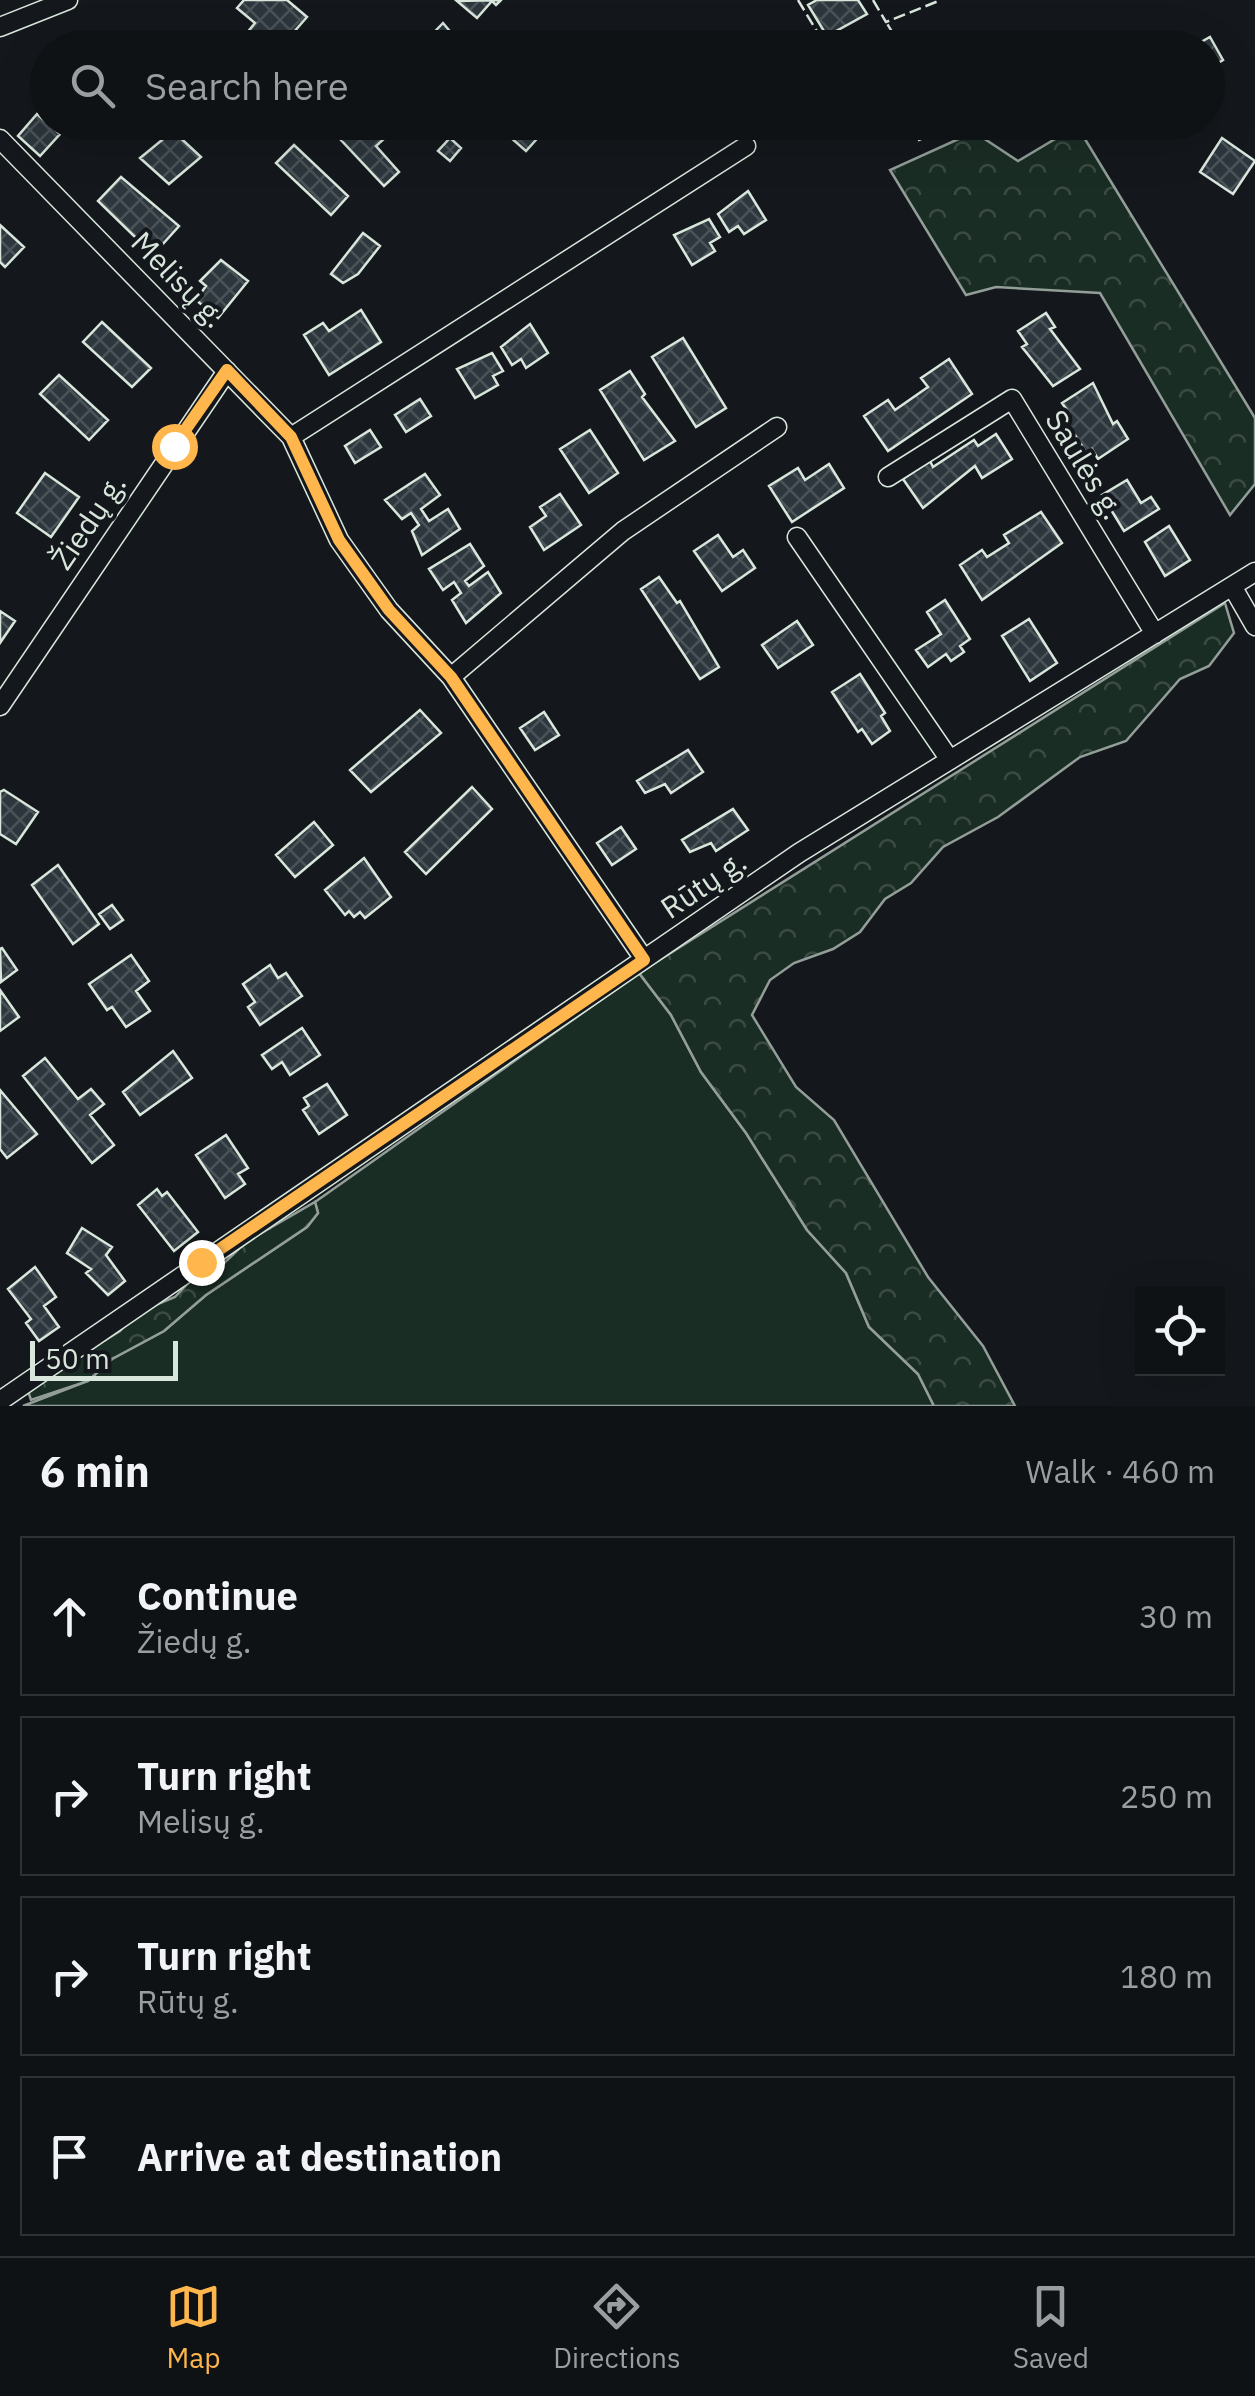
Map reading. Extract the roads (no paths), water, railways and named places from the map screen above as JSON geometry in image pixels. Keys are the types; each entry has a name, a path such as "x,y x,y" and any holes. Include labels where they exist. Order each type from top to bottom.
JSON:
{"street":[{"path":"0,26 68,0"},
{"name":"Melisų g.","path":"0,139 291,437 339,540 389,610 451,677 644,960"},
{"path":"291,437 746,146"},
{"name":"Žiedų g.","path":"0,706 227,370"},
{"name":"Saulės g.","path":"888,478 1012,398 1155,634"},
{"path":"451,677 623,531 777,427"},
{"path":"797,537 950,760"},
{"name":"Rūtų g.","path":"0,1402 799,853 1255,572"},
{"path":"1232,586 1255,626"}]}
